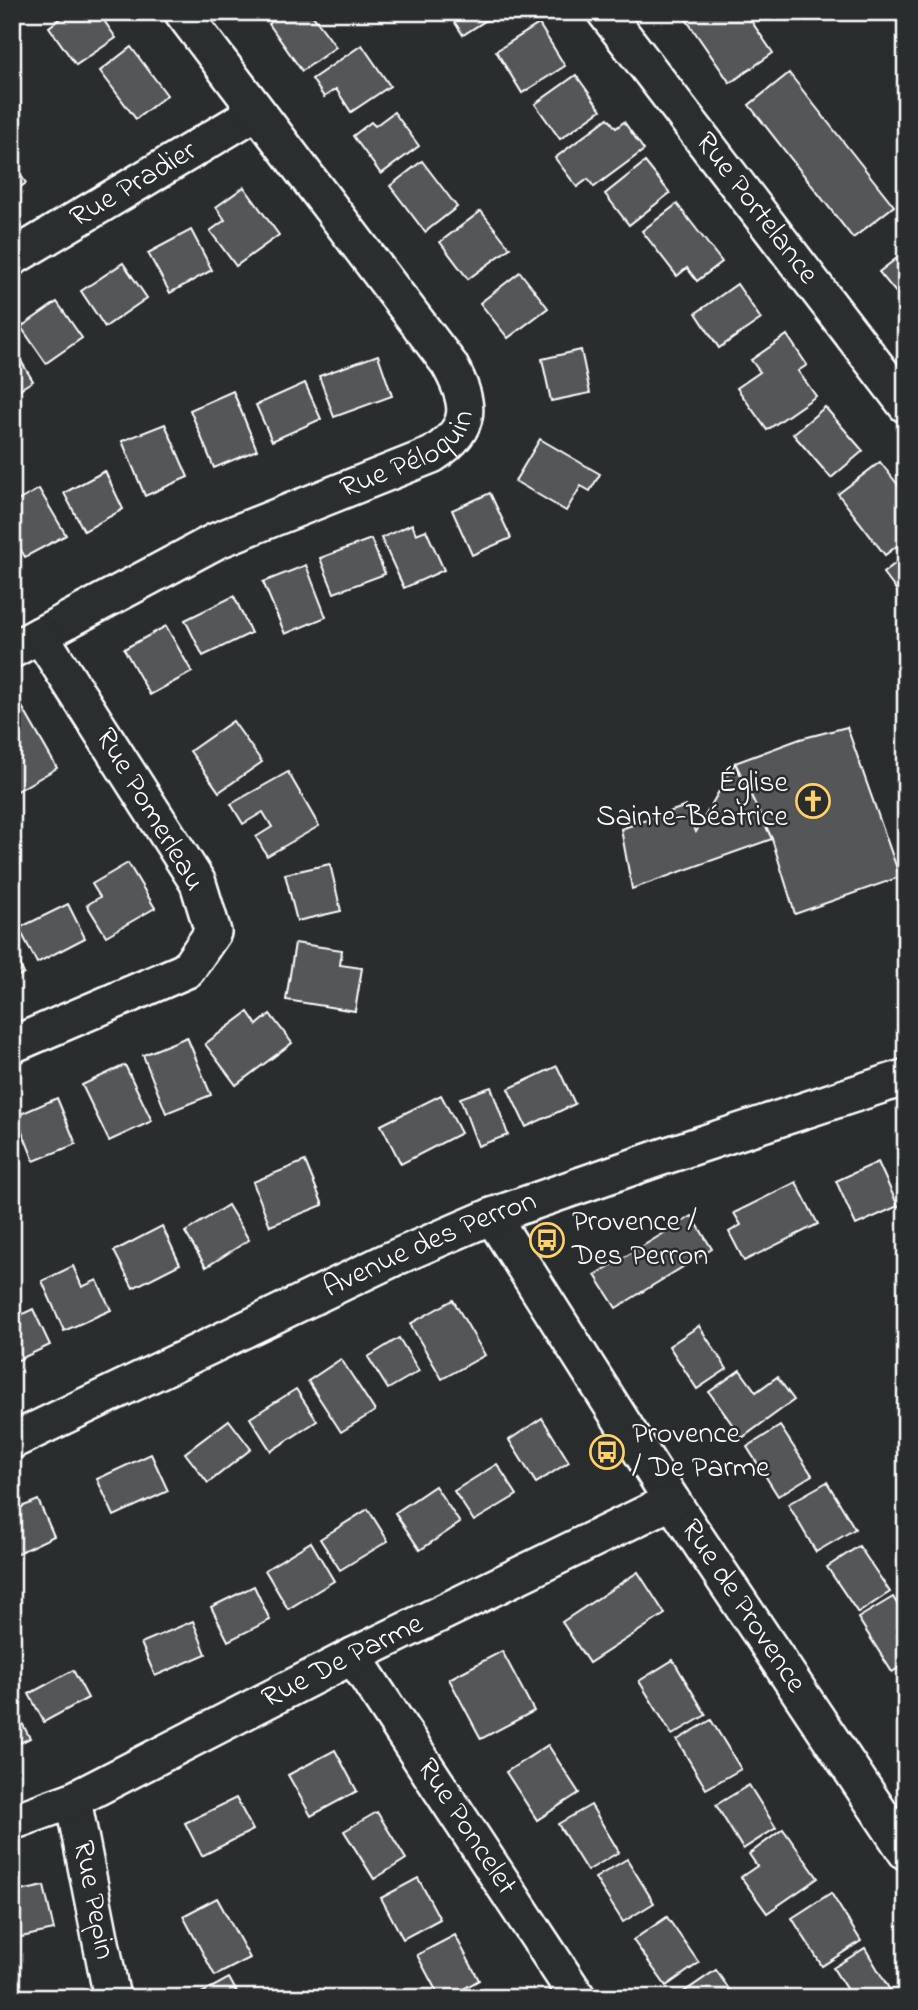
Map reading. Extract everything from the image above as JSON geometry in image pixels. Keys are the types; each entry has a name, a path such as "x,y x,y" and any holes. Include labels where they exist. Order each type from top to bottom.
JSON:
{"street":[{"name":"Rue Péloquin","path":"26,643 216,541 432,455 448,445 460,430 466,412 462,388 449,364 182,12"},
{"name":"Rue Portelance","path":"605,12 906,405"},
{"name":"Rue Pradier","path":"12,258 256,112"},
{"name":"Rue Pomerleau","path":"12,1045 187,970 213,932 198,883 26,643"},
{"name":"Avenue des Perron","path":"12,1441 392,1259 492,1216 906,1077"},
{"name":"Rue de Provence","path":"492,1216 672,1501 906,1852"},
{"name":"Rue De Parme","path":"12,1822 73,1800 353,1656 672,1501"},
{"name":"Rue Poncelet","path":"353,1656 578,1998"},
{"name":"Rue Pepin","path":"73,1800 112,1998"}],"building":[{"path":"69,12 98,12 116,38 76,65 49,27"},
{"path":"285,12 310,12 336,47 302,71 269,24"},
{"path":"448,12 499,12 463,35"},
{"path":"681,12 745,12 773,53 730,83"},
{"path":"539,24 565,66 522,93 496,51"},
{"path":"362,45 390,86 351,112 336,89 324,97 312,79"},
{"path":"131,47 167,95 136,119 100,71"},
{"path":"789,73 894,206 853,238 749,105"},
{"path":"576,75 601,110 560,139 535,104"},
{"path":"394,112 419,146 381,174 353,136 371,122 375,126"},
{"path":"608,118 616,128 624,122 644,150 594,187 588,179 577,187 555,158"},
{"path":"422,161 457,207 425,232 390,186"},
{"path":"645,162 670,193 629,225 605,194"},
{"path":"12,163 26,183 12,193"},
{"path":"244,187 279,235 236,266 210,231 225,220 216,207"},
{"path":"677,204 722,262 697,281 687,268 677,276 642,231"},
{"path":"481,211 510,248 468,279 440,242"},
{"path":"191,230 212,270 170,293 148,253"},
{"path":"906,251 906,305 879,272"},
{"path":"123,263 147,298 105,327 81,291"},
{"path":"520,272 548,308 508,338 480,303"},
{"path":"737,284 761,319 719,348 696,313"},
{"path":"57,302 82,338 46,363 21,327"},
{"path":"787,335 807,365 798,371 816,396 767,430 737,388 760,372 751,360"},
{"path":"12,346 33,381 12,394"},
{"path":"581,350 590,393 551,401 542,359"},
{"path":"378,355 392,396 334,417 319,376"},
{"path":"305,383 321,419 272,441 256,405"},
{"path":"233,391 257,450 214,468 190,410"},
{"path":"825,407 863,451 831,478 793,434"},
{"path":"165,424 188,477 145,496 122,441"},
{"path":"540,439 600,474 590,491 581,486 566,511 515,481"},
{"path":"880,462 906,495 906,539 885,555 838,494"},
{"path":"105,471 123,509 84,531 64,493"},
{"path":"39,489 66,535 25,557 12,535 12,504"},
{"path":"490,493 511,538 472,555 452,510"},
{"path":"412,524 416,534 426,530 444,570 404,588 381,538"},
{"path":"371,539 385,574 334,593 320,558"},
{"path":"906,555 906,599 904,600 883,573"},
{"path":"306,565 326,617 285,634 263,582"},
{"path":"234,596 251,633 203,656 185,620"},
{"path":"166,626 192,672 150,695 124,649"},
{"path":"21,705 57,768 12,794 12,710"},
{"path":"233,721 262,762 219,792 190,751"},
{"name":"Église Sainte-Béatrice","path":"847,727 900,877 795,914 772,839 735,763 800,739"},
{"path":"735,763 772,839 632,889 621,829 686,806 696,832"},
{"path":"288,772 319,826 267,856 256,837 272,827 263,812 243,824 231,804"},
{"path":"128,863 155,908 106,936 87,905 100,897 92,884"},
{"path":"330,864 341,911 297,921 285,874"},
{"path":"68,904 85,938 37,963 19,928"},
{"path":"295,943 342,950 340,965 362,968 355,1011 286,1000"},
{"path":"12,946 24,974 12,978"},
{"path":"248,1012 257,1025 270,1014 292,1043 236,1085 205,1044"},
{"path":"187,1037 211,1095 166,1113 143,1055"},
{"path":"125,1065 152,1121 109,1141 82,1085"},
{"path":"557,1066 575,1104 526,1127 508,1089"},
{"path":"491,1087 508,1135 478,1146 460,1098"},
{"path":"441,1095 461,1133 401,1164 381,1125"},
{"path":"57,1098 76,1144 34,1161 16,1116"},
{"path":"305,1161 323,1205 270,1226 253,1182"},
{"path":"878,1162 898,1206 856,1225 836,1181"},
{"path":"796,1182 818,1224 744,1261 729,1232 741,1225 734,1213"},
{"path":"228,1205 249,1240 206,1267 185,1232"},
{"path":"692,1216 712,1249 616,1308 595,1275"},
{"path":"162,1226 180,1264 133,1288 114,1251"},
{"path":"73,1266 82,1287 97,1280 111,1310 64,1331 42,1281"},
{"path":"453,1300 485,1355 442,1379 410,1324"},
{"path":"33,1309 50,1345 12,1363 12,1319"},
{"path":"699,1326 727,1369 697,1389 669,1346"},
{"path":"399,1338 419,1371 388,1389 368,1357"},
{"path":"341,1359 375,1411 341,1432 308,1381"},
{"path":"740,1370 756,1392 777,1377 794,1400 742,1438 709,1392"},
{"path":"296,1389 317,1421 271,1451 250,1418"},
{"path":"542,1418 569,1462 536,1483 509,1440"},
{"path":"229,1420 251,1449 208,1483 185,1453"},
{"path":"780,1426 812,1475 778,1496 747,1447"},
{"path":"151,1454 168,1491 114,1516 97,1479"},
{"path":"497,1464 517,1495 474,1521 454,1491"},
{"path":"827,1482 855,1529 816,1552 788,1504"},
{"path":"435,1486 460,1523 420,1550 395,1513"},
{"path":"38,1500 54,1536 12,1556 12,1511"},
{"path":"368,1509 388,1541 340,1570 320,1539"},
{"path":"311,1542 334,1581 288,1609 265,1570"},
{"path":"859,1546 890,1592 858,1613 827,1567"},
{"path":"638,1572 665,1614 589,1663 562,1622"},
{"path":"254,1586 270,1620 228,1641 211,1607"},
{"path":"893,1597 906,1618 906,1663 892,1672 858,1618"},
{"path":"193,1621 206,1654 155,1676 141,1643"},
{"path":"502,1651 534,1711 481,1739 449,1679"},
{"path":"673,1660 706,1715 672,1735 639,1681"},
{"path":"73,1670 88,1698 44,1722 29,1694"},
{"path":"12,1704 30,1738 12,1747"},
{"path":"711,1720 741,1769 706,1789 677,1740"},
{"path":"548,1745 579,1793 537,1820 506,1772"},
{"path":"335,1750 357,1791 311,1816 288,1775"},
{"path":"749,1785 776,1828 743,1849 716,1805"},
{"path":"236,1798 253,1830 202,1856 185,1823"},
{"path":"591,1805 619,1852 587,1871 558,1824"},
{"path":"377,1812 406,1859 374,1879 344,1831"},
{"path":"783,1829 818,1878 767,1913 741,1877 757,1866 749,1854"},
{"path":"627,1859 654,1903 623,1922 595,1878"},
{"path":"418,1878 440,1919 403,1939 381,1898"},
{"path":"44,1886 54,1930 12,1939 12,1893"},
{"path":"831,1893 861,1941 822,1966 792,1918"},
{"path":"217,1898 250,1958 215,1976 183,1916"},
{"path":"667,1917 699,1963 666,1986 633,1940"},
{"path":"455,1935 479,1980 447,1998 440,1998 417,1955"},
{"path":"865,1948 891,1992 883,1998 852,1998 833,1968"},
{"path":"716,1970 735,1998 678,1996"},
{"path":"229,1978 240,1998 199,1998 198,1995"}],"place":[{"name":"Église Sainte-Béatrice","path":"813,801"},
{"name":"Provence / Des Perron","path":"547,1240"},
{"name":"Provence / De Parme","path":"607,1452"}]}
